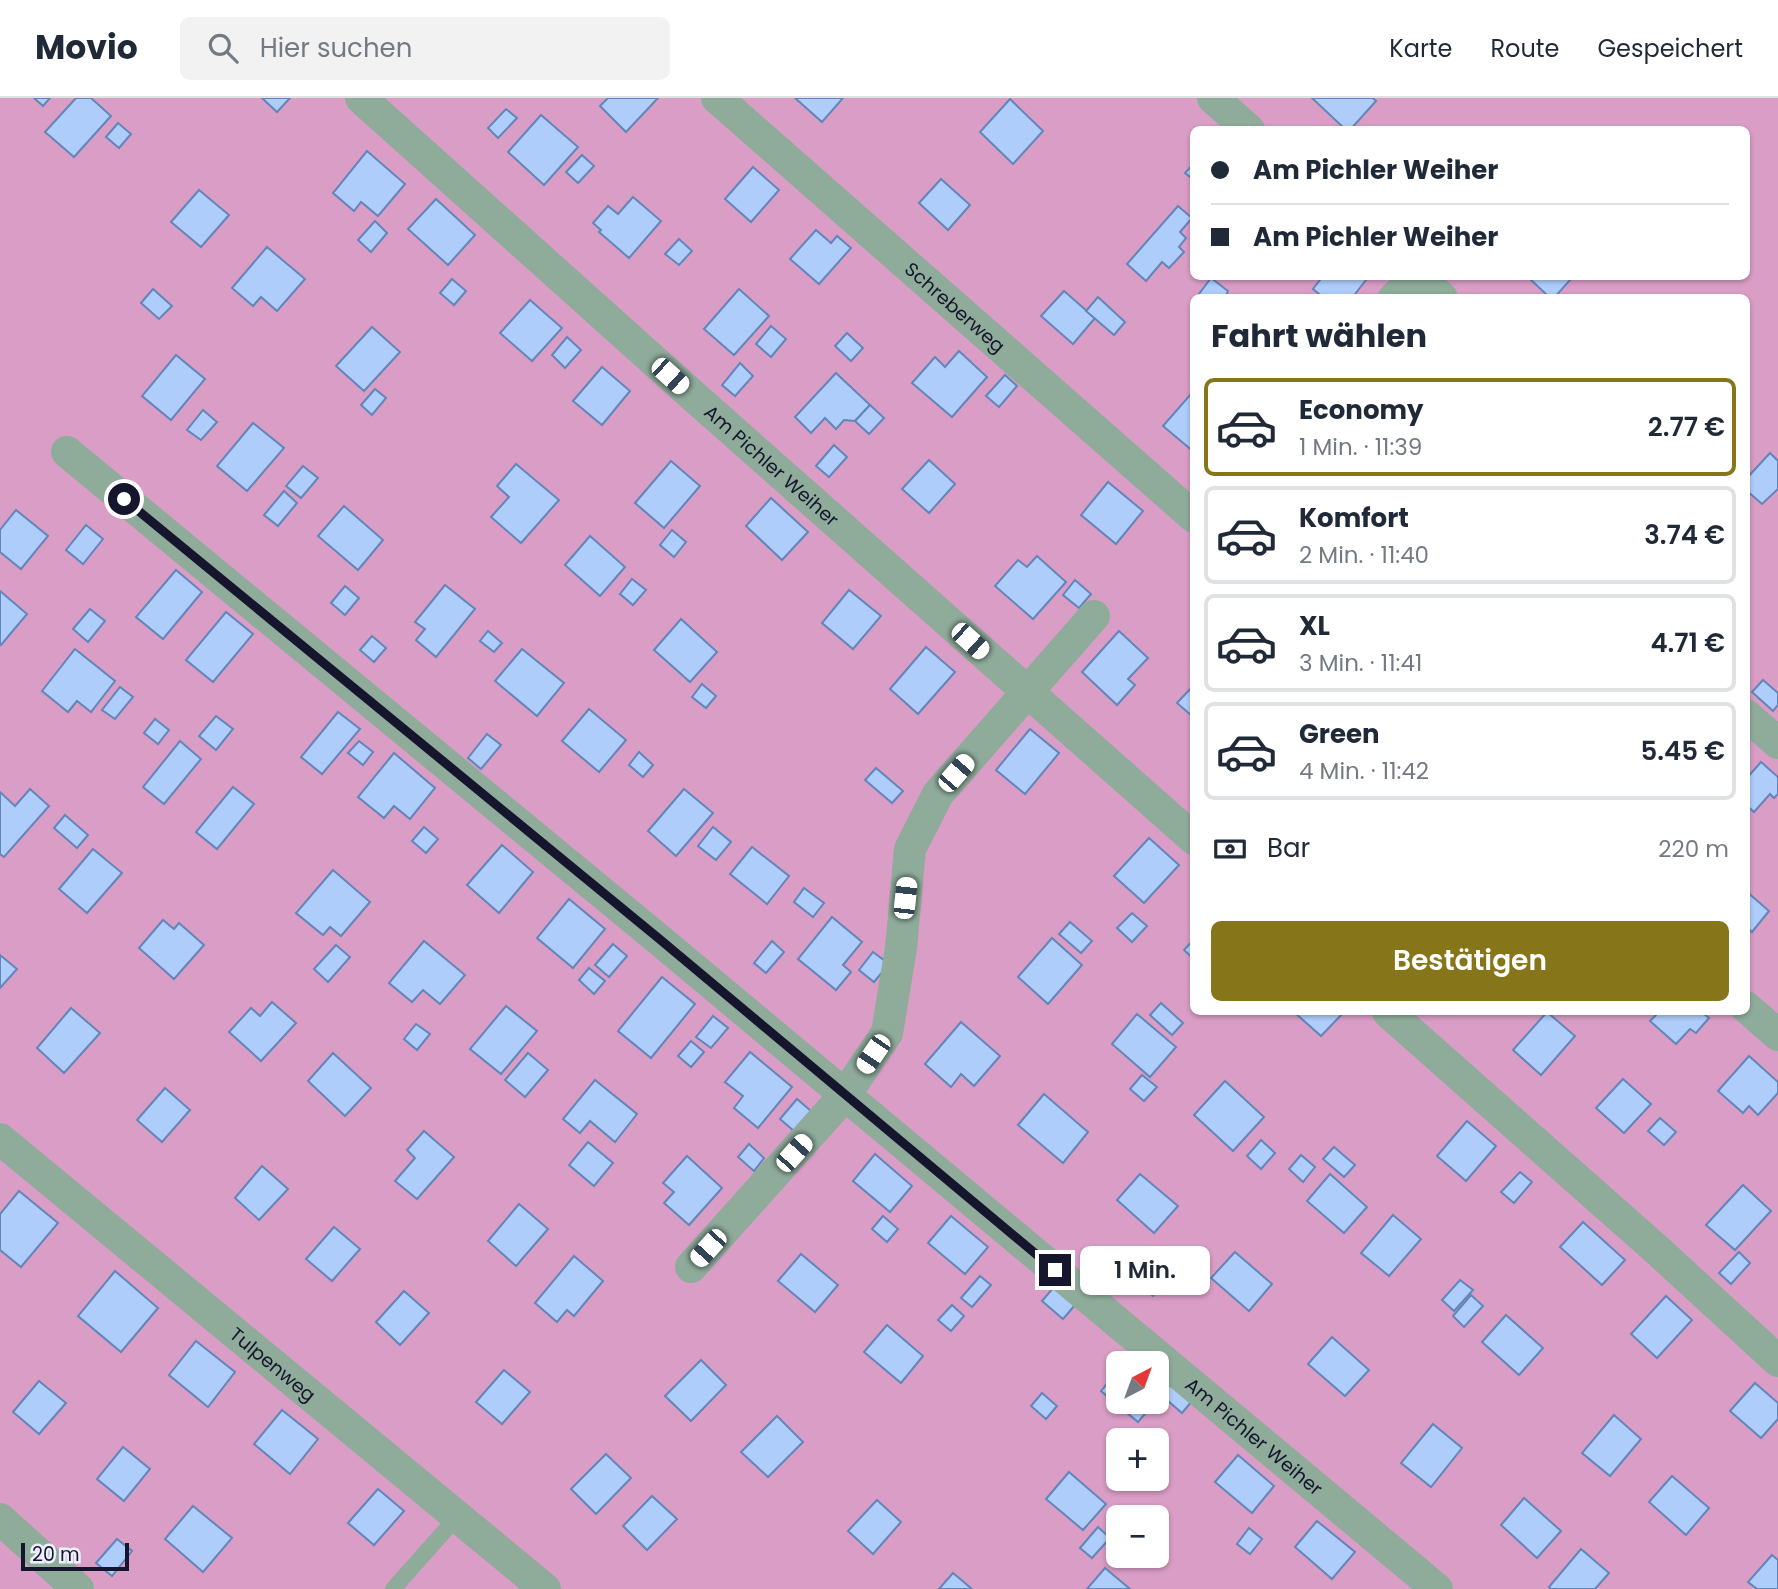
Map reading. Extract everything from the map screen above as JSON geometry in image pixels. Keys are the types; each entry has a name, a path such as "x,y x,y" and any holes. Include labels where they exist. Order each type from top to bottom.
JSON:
{"street":[{"name":"Am Pichler Weiher","path":"361,98 1190,835"},
{"name":"Schreberweg","path":"717,98 1190,509"},
{"path":"1213,98 1244,126"},
{"path":"1398,294 1413,280"},
{"path":"1422,280 1437,294"},
{"name":"Am Pichler Weiher","path":"67,452 657,937 1437,1589"},
{"path":"691,1267 845,1096 887,1033 901,948 910,849 938,794 1094,616"},
{"path":"1750,718 1778,743"},
{"path":"1750,1010 1778,1035"},
{"path":"1391,1015 1778,1361"},
{"name":"Tulpenweg","path":"0,1139 545,1589"},
{"path":"0,1519 78,1589"}],"lane":[{"path":"393,1589 457,1517"}],"shaded area":[{"path":"0,98 1778,98 1778,1589 0,1589"}],"building":[{"path":"34,98 50,98 43,106"},
{"path":"76,98 91,98 111,116 74,157 45,132"},
{"path":"262,98 290,98 277,112"},
{"path":"608,98 658,98 626,132 600,106"},
{"path":"795,98 843,98 822,122"},
{"path":"1312,98 1373,98 1376,101 1354,126 1342,126"},
{"path":"1010,99 1043,131 1013,164 980,132"},
{"path":"506,109 517,118 498,138 488,128"},
{"path":"541,115 578,147 544,185 508,152"},
{"path":"118,123 131,134 119,148 106,137"},
{"path":"367,151 405,184 378,216 361,202 354,211 333,193"},
{"path":"582,155 594,166 578,183 566,172"},
{"path":"753,167 779,190 751,222 725,199"},
{"path":"941,179 970,205 948,230 919,203"},
{"path":"199,190 229,215 201,247 171,222"},
{"path":"633,197 661,221 629,258 599,232 601,230 593,223 608,206 618,214"},
{"path":"436,199 475,235 448,265 408,229"},
{"path":"1178,206 1190,216 1190,220 1180,232 1186,238 1179,247 1184,252 1169,268 1162,262 1146,281 1127,264"},
{"path":"375,221 387,233 371,252 358,240"},
{"path":"816,230 831,243 837,236 851,248 819,284 790,259"},
{"path":"679,239 692,251 679,265 665,254"},
{"path":"267,247 305,279 277,311 261,297 253,306 232,288"},
{"path":"452,279 466,291 454,305 440,293"},
{"path":"1210,280 1214,280 1228,291 1227,294 1199,294"},
{"path":"1320,280 1366,280 1355,294 1319,294 1313,289"},
{"path":"1531,280 1570,280 1558,294 1546,294"},
{"path":"153,289 172,306 159,319 141,303"},
{"path":"739,289 769,316 734,355 704,329"},
{"path":"1064,291 1095,318 1073,344 1041,316"},
{"path":"1098,297 1125,322 1114,335 1086,311"},
{"path":"530,300 562,328 532,361 500,333"},
{"path":"771,326 786,339 771,357 756,344"},
{"path":"372,327 400,352 364,391 336,366"},
{"path":"847,333 863,348 851,361 835,346"},
{"path":"567,337 581,350 565,368 552,355"},
{"path":"959,351 987,377 952,417 912,383 935,357 945,367"},
{"path":"176,355 205,379 171,420 142,396"},
{"path":"740,363 753,376 735,396 722,385"},
{"path":"602,367 630,391 602,425 573,401"},
{"path":"836,373 870,405 855,421 844,420 836,429 825,418 811,433 795,417"},
{"path":"1005,375 1017,386 999,407 986,396"},
{"path":"375,389 386,398 372,415 361,405"},
{"path":"1190,395 1190,449 1163,426"},
{"path":"870,405 884,418 869,434 855,421"},
{"path":"203,410 217,422 201,440 187,430"},
{"path":"253,423 284,448 247,491 217,466"},
{"path":"834,445 847,457 829,477 816,466"},
{"path":"1770,453 1778,461 1778,489 1762,504 1750,494 1750,475"},
{"path":"929,460 955,484 929,513 902,489"},
{"path":"671,461 700,486 664,528 635,503"},
{"path":"516,464 559,500 521,543 491,517 509,497 497,486"},
{"path":"303,466 318,478 301,498 286,486"},
{"path":"1108,482 1143,511 1116,544 1081,515"},
{"path":"284,491 297,503 278,526 264,515"},
{"path":"771,498 808,532 782,560 746,526"},
{"path":"344,506 383,540 358,570 318,536"},
{"path":"16,510 48,536 21,569 0,552 0,530"},
{"path":"86,525 103,539 83,564 66,550"},
{"path":"672,530 686,542 674,557 660,545"},
{"path":"590,536 625,567 600,596 565,565"},
{"path":"1037,556 1066,582 1033,619 995,586 1018,560 1027,567"},
{"path":"176,570 202,592 163,639 136,617"},
{"path":"632,579 646,590 633,605 620,594"},
{"path":"1075,580 1091,594 1079,608 1063,595"},
{"path":"445,585 475,609 436,657 416,640 425,629 415,622"},
{"path":"345,586 359,598 345,615 331,603"},
{"path":"849,590 881,616 853,649 822,623"},
{"path":"0,591 27,614 1,645 0,644"},
{"path":"90,609 105,621 88,642 73,629"},
{"path":"226,612 253,634 213,682 186,660"},
{"path":"681,619 717,652 690,682 654,650"},
{"path":"488,631 502,643 494,652 480,641"},
{"path":"1119,631 1148,658 1128,679 1135,685 1117,705 1082,672"},
{"path":"372,636 386,648 374,662 360,650"},
{"path":"926,647 955,672 918,714 890,689"},
{"path":"75,649 115,681 91,712 77,701 68,712 42,691"},
{"path":"522,649 564,683 537,716 495,681"},
{"path":"1763,680 1778,693 1778,705 1773,711 1752,692"},
{"path":"702,684 716,696 706,708 692,697"},
{"path":"120,687 133,697 115,719 102,710"},
{"path":"1190,689 1190,714 1177,703"},
{"path":"589,709 626,740 599,772 562,741"},
{"path":"338,712 360,729 322,774 301,757"},
{"path":"216,716 233,729 216,750 199,736"},
{"path":"155,719 169,730 158,744 144,733"},
{"path":"1030,729 1059,753 1025,794 996,770"},
{"path":"487,734 501,745 481,769 468,758"},
{"path":"180,741 201,759 164,804 143,787"},
{"path":"359,741 373,752 363,765 348,753"},
{"path":"639,752 653,765 643,777 629,765"},
{"path":"394,753 435,788 410,819 394,806 384,818 358,797"},
{"path":"1761,762 1778,777 1778,794 1774,798 1770,794 1754,812 1750,808 1750,774"},
{"path":"876,768 903,791 892,803 865,780"},
{"path":"233,787 254,804 217,849 196,832"},
{"path":"30,789 49,806 4,857 0,854 0,792 15,806"},
{"path":"684,789 713,813 676,856 648,831"},
{"path":"65,815 88,835 77,848 54,828"},
{"path":"424,827 438,839 426,853 412,841"},
{"path":"713,827 731,842 716,860 698,846"},
{"path":"1149,838 1179,865 1144,903 1114,876"},
{"path":"502,845 533,872 499,913 467,885"},
{"path":"752,847 789,876 767,904 730,874"},
{"path":"93,849 122,873 87,913 59,889"},
{"path":"333,870 370,902 341,936 330,927 323,935 296,913"},
{"path":"804,888 824,903 813,917 794,902"},
{"path":"1750,894 1769,911 1752,932 1750,930"},
{"path":"569,899 605,929 573,968 537,938"},
{"path":"1132,913 1147,926 1132,942 1117,928"},
{"path":"832,917 862,942 843,965 851,972 836,990 798,959"},
{"path":"163,920 174,929 179,923 204,945 174,979 139,948"},
{"path":"1070,922 1092,941 1081,953 1059,934"},
{"path":"1052,938 1082,965 1048,1004 1018,977"},
{"path":"424,941 465,975 440,1004 423,990 412,1002 389,983"},
{"path":"772,941 784,952 766,973 754,963"},
{"path":"1190,943 1190,955 1184,950"},
{"path":"613,944 627,956 609,977 595,965"},
{"path":"336,945 350,957 328,982 314,969"},
{"path":"873,952 889,964 874,982 859,970"},
{"path":"0,955 17,969 0,988"},
{"path":"589,968 605,981 594,994 579,980"},
{"path":"662,977 695,1004 651,1058 618,1031"},
{"path":"272,1002 296,1023 261,1061 229,1032 251,1008 260,1016"},
{"path":"1161,1003 1183,1023 1172,1035 1150,1015"},
{"path":"506,1006 537,1031 501,1074 470,1049"},
{"path":"71,1008 100,1033 64,1073 37,1048"},
{"path":"1137,1014 1176,1047 1150,1077 1112,1044"},
{"path":"1297,1015 1341,1015 1321,1036"},
{"path":"1544,1015 1550,1015 1575,1036 1541,1075 1513,1050"},
{"path":"1656,1015 1706,1015 1709,1018 1696,1033 1690,1029 1676,1044 1650,1021"},
{"path":"713,1016 728,1028 711,1048 696,1037"},
{"path":"961,1022 1000,1056 974,1086 961,1074 951,1087 925,1064"},
{"path":"416,1024 430,1034 417,1050 404,1039"},
{"path":"691,1041 704,1052 691,1067 678,1056"},
{"path":"750,1052 792,1087 758,1128 734,1108 743,1096 725,1082"},
{"path":"333,1053 371,1088 345,1116 308,1081"},
{"path":"528,1053 548,1070 525,1097 505,1080"},
{"path":"1749,1056 1778,1082 1778,1093 1758,1115 1749,1106 1743,1113 1718,1091"},
{"path":"1142,1075 1157,1087 1144,1101 1130,1089"},
{"path":"1623,1079 1651,1104 1624,1133 1596,1108"},
{"path":"595,1080 637,1114 615,1142 590,1121 580,1133 563,1119"},
{"path":"1225,1081 1264,1117 1233,1151 1194,1115"},
{"path":"165,1088 190,1110 162,1142 137,1120"},
{"path":"1044,1094 1088,1132 1063,1163 1018,1125"},
{"path":"797,1099 811,1111 794,1131 780,1119"},
{"path":"1660,1118 1676,1132 1664,1145 1648,1131"},
{"path":"1467,1121 1496,1146 1466,1181 1437,1156"},
{"path":"424,1131 454,1157 417,1199 395,1181 415,1158 407,1150"},
{"path":"1261,1140 1275,1153 1261,1169 1247,1156"},
{"path":"588,1142 613,1163 594,1186 569,1165"},
{"path":"749,1144 764,1158 754,1171 738,1157"},
{"path":"1334,1147 1355,1165 1344,1177 1323,1159"},
{"path":"875,1154 912,1186 890,1212 853,1181"},
{"path":"1301,1155 1315,1167 1303,1182 1289,1169"},
{"path":"687,1156 722,1188 689,1225 664,1203 674,1192 663,1183"},
{"path":"262,1166 288,1189 259,1220 235,1198"},
{"path":"1520,1172 1532,1182 1514,1203 1501,1192"},
{"path":"1140,1174 1178,1206 1154,1233 1117,1200"},
{"path":"1330,1174 1367,1207 1344,1233 1307,1201"},
{"path":"1743,1185 1771,1211 1735,1250 1706,1225"},
{"path":"19,1191 58,1223 21,1267 0,1250 0,1214"},
{"path":"519,1204 548,1229 516,1266 488,1241"},
{"path":"1393,1215 1421,1239 1389,1276 1361,1253"},
{"path":"883,1216 898,1229 887,1242 872,1229"},
{"path":"951,1216 988,1247 965,1274 928,1243"},
{"path":"1583,1222 1625,1260 1602,1285 1560,1247"},
{"path":"334,1227 360,1249 332,1281 306,1259"},
{"path":"1235,1252 1272,1284 1249,1311 1211,1278"},
{"path":"1739,1252 1750,1263 1731,1284 1719,1273"},
{"path":"801,1254 838,1285 815,1312 778,1281"},
{"path":"574,1256 603,1281 574,1316 567,1310 557,1322 535,1303"},
{"path":"1158,1265 1171,1275 1153,1296 1140,1286"},
{"path":"115,1271 158,1308 121,1352 78,1316"},
{"path":"980,1276 991,1285 972,1307 961,1298"},
{"path":"1460,1280 1473,1290 1454,1311 1442,1300"},
{"path":"1054,1287 1075,1305 1063,1319 1042,1301"},
{"path":"404,1291 429,1313 400,1345 376,1322"},
{"path":"1471,1295 1483,1306 1464,1327 1453,1316"},
{"path":"1666,1296 1692,1320 1657,1358 1631,1334"},
{"path":"952,1305 964,1316 951,1331 938,1320"},
{"path":"1506,1315 1543,1348 1519,1375 1482,1342"},
{"path":"887,1325 923,1356 901,1383 864,1352"},
{"path":"1332,1337 1369,1370 1345,1396 1308,1364"},
{"path":"196,1341 235,1372 208,1407 169,1375"},
{"path":"701,1360 726,1385 691,1421 665,1396"},
{"path":"504,1370 530,1392 502,1424 476,1402"},
{"path":"39,1381 66,1403 39,1434 13,1412"},
{"path":"1172,1383 1192,1401 1182,1413 1169,1402 1169,1386"},
{"path":"1755,1383 1778,1403 1778,1419 1761,1438 1730,1411"},
{"path":"1042,1393 1057,1406 1046,1419 1031,1406"},
{"path":"282,1410 318,1439 290,1474 254,1444"},
{"path":"1128,1414 1145,1414 1138,1422"},
{"path":"1614,1415 1641,1439 1610,1476 1582,1453"},
{"path":"777,1416 803,1442 768,1477 741,1452"},
{"path":"1433,1424 1462,1448 1431,1487 1401,1463"},
{"path":"123,1447 150,1469 124,1501 97,1479"},
{"path":"606,1454 631,1478 596,1514 571,1489"},
{"path":"1238,1455 1274,1486 1252,1513 1215,1482"},
{"path":"1069,1472 1106,1504 1083,1530 1046,1499"},
{"path":"1672,1476 1709,1508 1686,1535 1649,1502"},
{"path":"378,1489 404,1511 374,1545 348,1523"},
{"path":"652,1496 677,1519 647,1550 623,1526"},
{"path":"1524,1498 1561,1531 1537,1558 1501,1525"},
{"path":"877,1500 901,1522 873,1554 848,1531"},
{"path":"193,1506 232,1538 203,1572 165,1539"},
{"path":"1317,1521 1355,1552 1332,1579 1295,1547"},
{"path":"1098,1527 1106,1534 1106,1542 1092,1558 1080,1548"},
{"path":"1249,1528 1262,1539 1250,1554 1237,1544"},
{"path":"117,1539 132,1551 112,1576 96,1563"},
{"path":"1581,1549 1609,1573 1595,1589 1551,1589 1549,1587"},
{"path":"1772,1555 1778,1560 1778,1589 1757,1589 1748,1582"},
{"path":"1105,1568 1130,1589 1087,1589"},
{"path":"953,1573 972,1589 939,1589"}],"route":[{"path":"124,499 657,937 1055,1270"}]}
